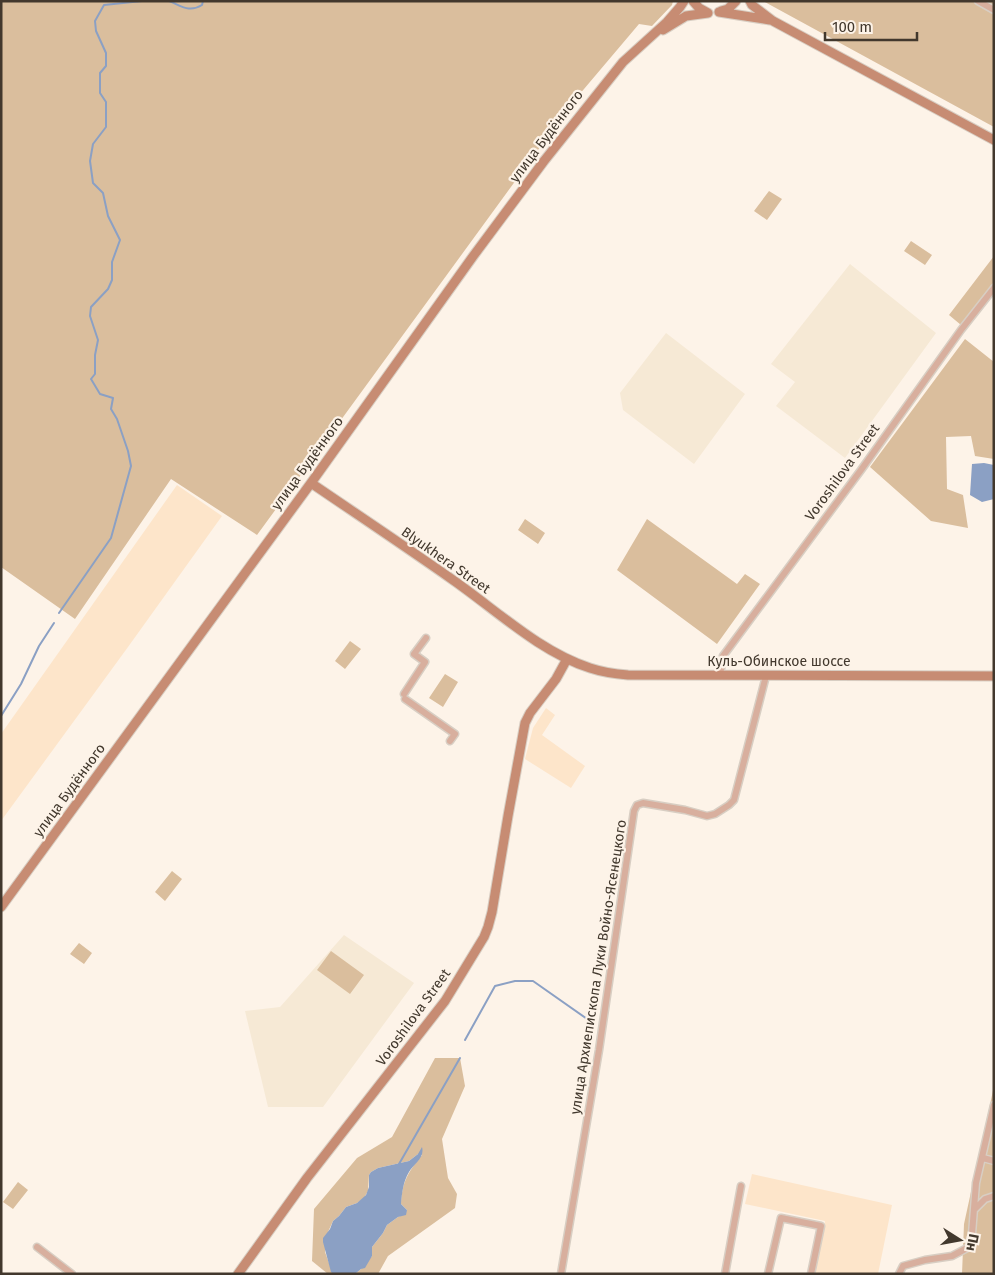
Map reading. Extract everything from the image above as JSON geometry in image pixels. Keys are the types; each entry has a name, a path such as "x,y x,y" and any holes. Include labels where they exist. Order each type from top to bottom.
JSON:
{"main road":[{"path":"644,42 667,22 684,1"},
{"path":"693,1 699,8 708,13"},
{"path":"644,42 686,16 719,12 728,9 736,1"},
{"path":"750,1 752,5 773,21 994,140"},
{"path":"719,12 773,21"},
{"name":"улица Будённого","path":"1,907 544,160 622,62 644,42"},
{"name":"Blyukhera Street","path":"311,483 548,649 567,659"},
{"name":"Куль-Обинское шоссе","path":"567,659 593,669 628,675 994,676"},
{"name":"Voroshilova Street","path":"238,1274 307,1178 445,1001 484,938 492,912 525,723 530,713 556,679 567,659"}],"street":[{"path":"978,1 994,10"},
{"name":"Voroshilova Street","path":"720,675 723,656 856,478 994,288"},
{"path":"426,638 414,654 425,662 405,696 455,734 450,741"},
{"name":"улица Архиепископа Луки Войно-Ясенецкого","path":"561,1274 597,1060 634,811 637,805 642,803 707,816 715,814 734,800 766,676"},
{"path":"899,1274 903,1266 952,1256 969,1246 976,1183 994,1105"},
{"path":"983,1158 994,1161"},
{"path":"725,1274 742,1186"},
{"path":"974,1210 985,1199 994,1196"},
{"path":"768,1274 781,1218 821,1226 811,1274"},
{"path":"37,1247 72,1274"}],"shaded area":[{"path":"1,1 673,1 672,5 652,26 639,24 573,102 257,535 171,479 75,619 1,567"},
{"path":"763,1 991,1 994,3 994,127"},
{"path":"769,191 782,199 767,220 754,211"},
{"path":"911,241 932,255 925,265 904,251"},
{"path":"994,256 994,282 961,325 949,315"},
{"path":"850,264 936,333 845,458 776,406 795,382 771,364"},
{"path":"666,333 745,394 694,464 623,410 620,393"},
{"path":"965,339 994,362 994,459 975,456 971,436 946,437 947,489 963,495 968,528 931,521 870,467"},
{"path":"177,485 222,516 1,821 1,734"},
{"path":"525,519 545,533 538,544 518,530"},
{"path":"647,519 737,584 745,574 760,584 717,644 617,570"},
{"path":"350,641 361,649 345,669 335,661"},
{"path":"445,674 458,682 443,707 429,698"},
{"path":"546,708 555,715 542,735 585,766 571,788 525,759 533,728"},
{"path":"172,871 182,879 165,901 155,892"},
{"path":"344,935 414,983 323,1107 268,1107 245,1011 280,1007"},
{"path":"79,943 92,953 84,964 70,954"},
{"path":"331,951 364,975 350,994 317,970"},
{"path":"435,1058 460,1058 465,1086 442,1139 448,1178 457,1194 455,1208 388,1256 378,1274 355,1274 372,1256 372,1247 387,1225 407,1210 401,1204 404,1183 409,1172 422,1155 418,1154 409,1161 378,1168 369,1175 368,1191 364,1198 346,1207 333,1221 328,1232 325,1252 333,1274 328,1274 312,1261 314,1209 357,1158 392,1137"},
{"path":"994,1086 994,1274 962,1274 964,1224"},
{"path":"752,1174 892,1205 878,1274 814,1274 825,1221 745,1204"},
{"path":"18,1182 28,1190 13,1209 3,1202"}],"water":[{"path":"984,463 994,465 994,499 982,502 970,495 972,464"},
{"path":"422,1147 421,1157 409,1172 403,1188 401,1204 407,1210 406,1215 398,1217 387,1225 372,1247 372,1256 365,1268 355,1274 333,1274 323,1238 333,1221 346,1207 357,1203 366,1195 371,1172 378,1168 409,1161 418,1154"}],"waterway":[{"path":"59,613 111,538 131,466 117,419 111,409 113,398 100,394 91,379 95,374 95,355 98,340 90,316 91,307 108,289 112,280 112,262 120,240 108,216 103,193 93,183 90,161 93,144 106,127 106,102 100,93 100,73 106,66 106,53 96,31 95,21 104,5 142,1"},
{"path":"169,1 189,9 202,5 203,1"},
{"path":"1,716 21,684 39,646 54,623"},
{"path":"465,1040 495,986 515,981 533,981 590,1021"},
{"path":"399,1164 460,1058"}]}
